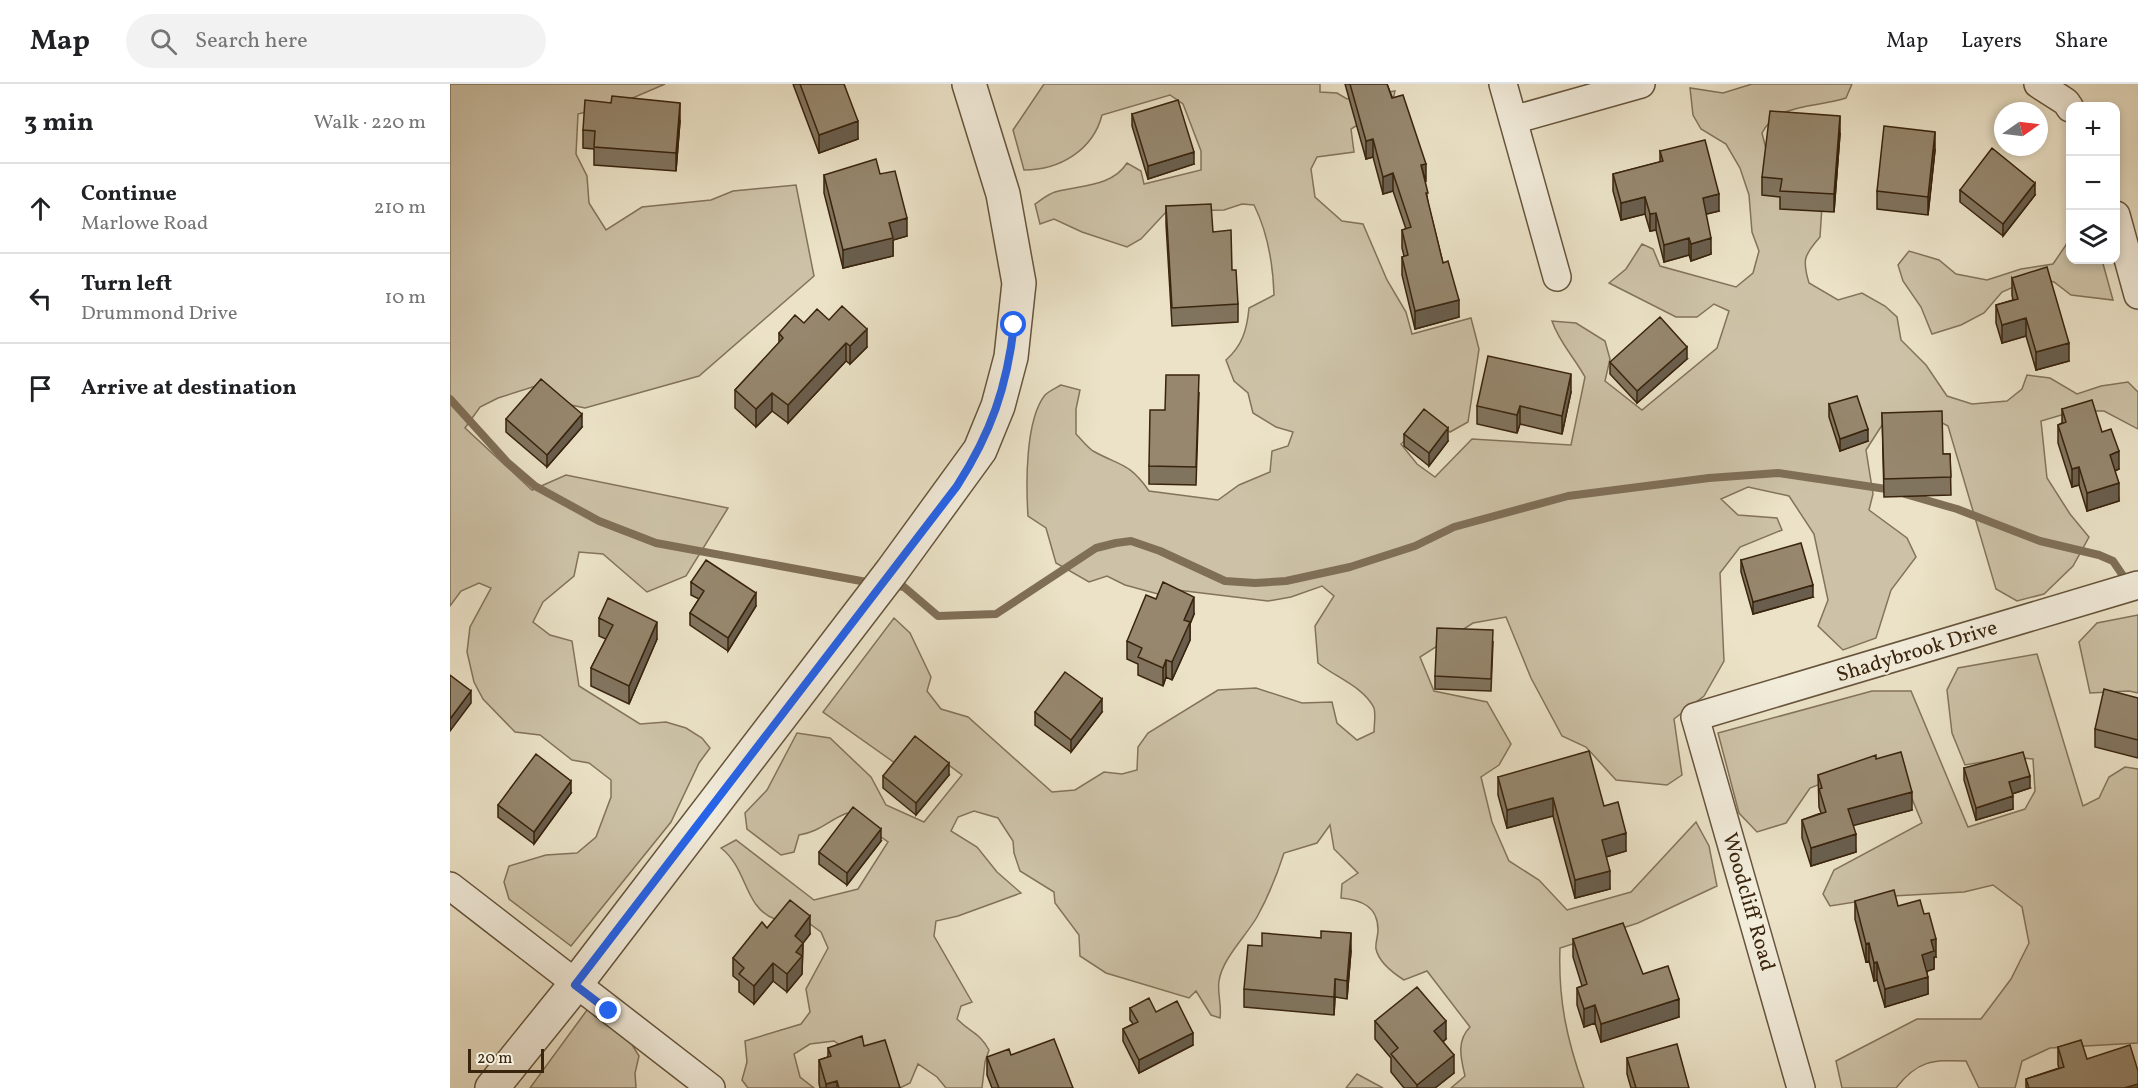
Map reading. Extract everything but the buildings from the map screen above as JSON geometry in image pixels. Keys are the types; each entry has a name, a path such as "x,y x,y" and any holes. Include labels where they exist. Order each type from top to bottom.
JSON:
{"street":[{"path":"492,1088 575,985 957,486 980,450 998,406 1011,357 1019,283 1003,194 969,84"},
{"path":"1503,84 1557,277"},
{"path":"1513,120 1641,84"},
{"path":"2038,84 2066,102"},
{"path":"2120,232 2138,295"},
{"name":"Shadybrook Drive","path":"1695,717 2138,585"},
{"name":"Woodcliff Road","path":"1695,717 1801,1088"},
{"path":"450,886 711,1088"}],"shaded area":[{"path":"450,84 665,84 621,103 578,114 576,154 587,176 589,203 606,230 642,207 711,200 733,191 796,185 814,276 699,376 585,408 566,404 545,383 498,398 480,407 465,428 532,490 566,475 728,508 686,576 647,592 603,554 579,552 574,576 543,602 533,622 550,635 572,641 579,686 640,724 666,722 686,728 702,738 710,748 699,763 671,822 571,946 509,899 504,882 509,866 546,855 577,853 596,837 611,797 611,780 589,763 572,760 540,735 515,732 483,699 474,682 467,652 470,627 491,588 479,583 461,591 450,606"},
{"path":"1044,84 1320,84 1320,92 1337,93 1347,99 1395,91 1392,104 1351,129 1354,152 1317,157 1311,169 1315,197 1342,221 1363,224 1387,280 1406,312 1412,334 1471,318 1479,349 1468,422 1450,432 1431,418 1401,444 1417,464 1435,477 1472,439 1571,445 1585,377 1552,321 1576,323 1605,341 1610,359 1605,381 1642,410 1717,348 1729,311 1714,304 1697,317 1676,317 1609,283 1626,269 1642,244 1653,249 1660,266 1736,287 1753,273 1759,251 1752,232 1749,195 1740,168 1726,144 1701,129 1693,115 1690,88 1723,93 1752,84 1852,84 1846,98 1788,111 1769,123 1762,133 1769,161 1822,206 1820,237 1808,253 1805,263 1809,283 1838,300 1862,293 1885,306 1897,317 1901,340 1926,365 1947,396 1972,404 2007,401 2022,389 2027,375 2050,378 2077,394 2101,386 2128,382 2138,392 2138,429 2104,411 2075,411 2041,421 2047,478 2070,514 2089,537 2073,566 2044,594 2017,601 1996,589 1948,426 1928,415 1884,422 1866,450 1873,494 1869,510 1907,538 1916,557 1891,590 1876,638 1843,650 1818,626 1828,600 1814,534 1789,496 1748,487 1721,499 1738,515 1777,518 1782,530 1740,547 1720,573 1724,661 1704,696 1674,719 1682,775 1667,785 1616,780 1586,747 1562,736 1531,678 1506,617 1473,623 1420,657 1434,691 1487,702 1511,744 1499,765 1481,777 1492,822 1509,861 1539,880 1567,910 1631,892 1696,822 1709,846 1717,886 1638,923 1560,948 1565,1020 1584,1088 1451,1088 1465,1076 1461,1044 1470,1027 1427,971 1404,980 1380,959 1376,949 1377,922 1372,910 1355,900 1341,898 1342,884 1358,873 1334,849 1330,825 1317,843 1284,853 1261,909 1229,956 1221,973 1220,1018 1211,1015 1196,991 1189,998 1106,973 1080,956 1079,935 1055,903 1054,892 1020,871 1013,841 998,818 974,811 958,817 951,831 977,847 997,872 1021,893 958,916 936,921 934,936 972,1002 961,1006 957,1019 978,1036 989,1050 982,1088 946,1088 937,1077 918,1064 910,1083 900,1088 834,1041 810,1044 794,1054 800,1077 814,1088 748,1088 742,1080 747,1062 745,1041 801,1024 810,1012 806,989 828,948 821,932 789,909 775,919 765,914 751,897 730,857 721,848 736,840 814,900 858,889 888,842 847,813 799,835 794,852 781,855 747,829 745,813 767,790 797,733 830,738 871,777 886,805 924,822 962,775 915,740 895,763 823,712 894,618 910,633 931,677 927,691 941,709 968,717 1052,792 1075,790 1104,772 1122,774 1137,770 1138,747 1148,733 1218,690 1256,688 1302,703 1332,702 1337,723 1357,740 1374,732 1375,711 1369,701 1356,688 1318,663 1315,626 1334,596 1322,586 1291,597 1268,601 1177,590 1158,594 1125,585 1107,576 1089,582 1056,563 1046,528 1028,516 1028,453 1034,420 1038,406 1045,395 1061,385 1080,390 1076,409 1076,434 1093,451 1130,470 1149,491 1218,500 1239,485 1270,472 1272,451 1288,446 1293,432 1276,427 1253,413 1248,393 1234,381 1226,360 1243,337 1249,308 1274,295 1269,249 1254,205 1242,204 1224,210 1167,211 1141,239 1127,247 1082,232 1054,219 1040,224 1035,204 1042,199 1055,192 1104,181 1121,171 1127,163 1141,171 1144,184 1201,170 1201,151 1183,104 1170,95 1102,115 1091,138 1073,156 1050,166 1024,170 1013,130"},
{"path":"2066,245 2066,264 2103,264 2113,300 2071,295 2054,282 2034,278 2002,292 1984,313 1961,325 1932,334 1921,307 1903,281 1898,265 1909,251 1939,260 1956,274 1987,280 2021,269 2053,264"},
{"path":"2138,615 2138,693 2129,691 2090,693 2079,642 2097,623"},
{"path":"2037,654 2083,806 2099,798 2109,777 2125,767 2138,769 2138,1043 2050,1048 2022,1061 2015,1088 1979,1088 1966,1061 1954,1061 1935,1062 1919,1067 1896,1088 1842,1088 1836,1061 1917,1019 1981,1019 2011,979 2029,943 2022,907 1993,885 1964,892 1893,896 1830,906 1823,894 1834,870 1922,823 1894,755 1810,788 1786,823 1757,832 1739,813 1718,733 1872,691 1911,691 1968,827 2025,809 2035,791 2033,759 2011,757 1965,765 1952,733 1947,690 1958,668"},
{"path":"587,1010 606,1017 624,1032 639,1056 635,1073 636,1088 530,1088"},
{"path":"1357,1074 1383,1088 1346,1088"}],"waterway":[{"path":"450,399 507,462 535,486 599,521 656,543 872,583"},
{"path":"893,585 904,587 938,616 996,614 1096,548 1116,543 1131,541 1160,551 1225,581 1255,583 1286,581 1350,567 1415,546 1454,527 1568,496 1709,478 1778,473 1893,490"},
{"path":"1905,494 1957,509 2040,541 2099,555 2113,561 2128,583"}],"route":[{"path":"609,1011 575,985 957,486 980,450 998,406 1011,357 1014,325"}]}
